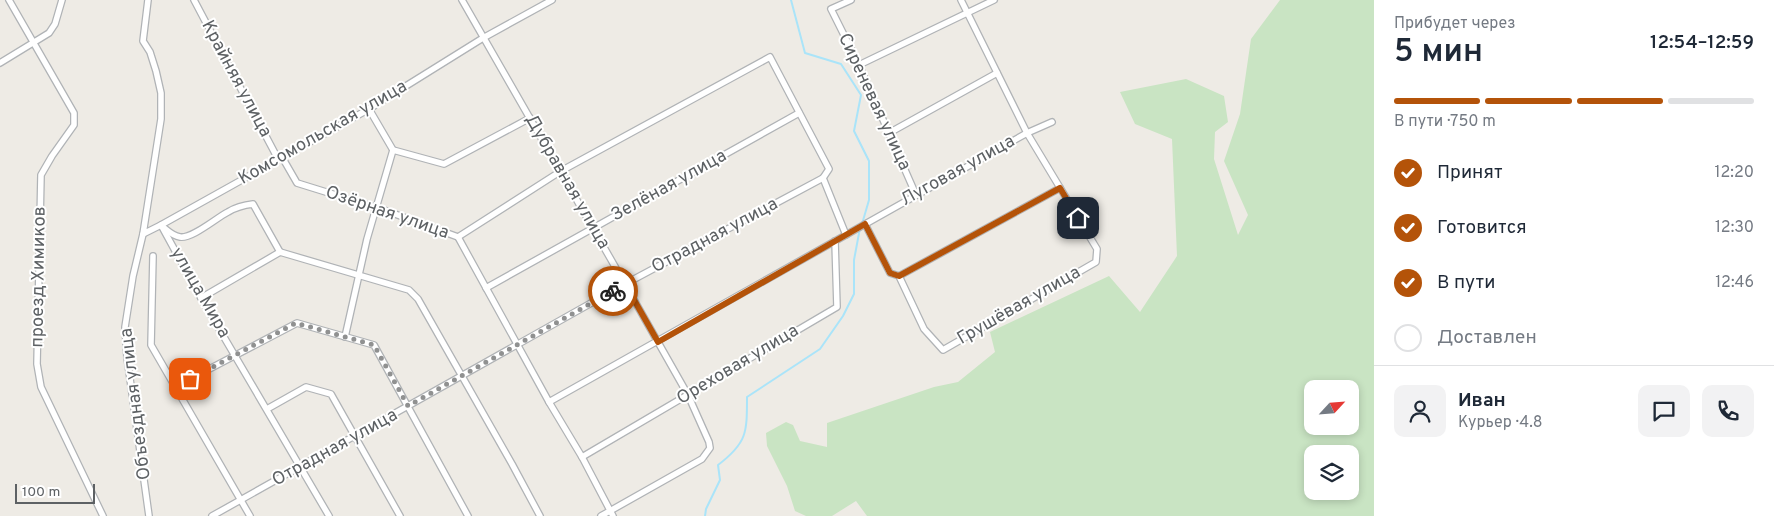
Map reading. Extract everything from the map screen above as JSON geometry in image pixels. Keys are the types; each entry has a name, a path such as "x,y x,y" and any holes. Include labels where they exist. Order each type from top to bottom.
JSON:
{"street":[{"name":"проезд Химиков","path":"9,0 74,113 74,125 41,175 36,364 41,387 103,516"},
{"path":"0,63 49,33 55,24 62,0"},
{"name":"Объездная улица","path":"148,0 143,40 150,52 158,78 161,93 160,119 143,234 133,276 125,327 127,357 149,516"},
{"name":"Крайняя улица","path":"194,0 280,158"},
{"name":"Дубравная улица","path":"462,0 562,171 688,395 709,442 710,448 702,459 611,513"},
{"name":"Комсомольская улица","path":"143,234 161,226 369,109 483,38 552,0"},
{"name":"Сиреневая улица","path":"851,0 831,10 859,65 916,195"},
{"path":"865,224 890,273 899,276 1060,188 1027,132 961,0"},
{"path":"859,65 994,0"},
{"path":"458,236 562,171 770,57 829,169 823,178 846,235 549,402"},
{"path":"889,133 997,73"},
{"path":"369,109 393,150 444,164 530,118"},
{"name":"Зелёная улица","path":"486,288 799,113"},
{"name":"Луговая улица","path":"846,235 1027,132 1052,122"},
{"path":"345,337 367,238 393,150"},
{"name":"Озёрная улица","path":"280,158 297,183 458,236 549,402 582,457 611,513"},
{"name":"Отрадная улица","path":"212,516 625,284 823,178"},
{"name":"Грушёвая улица","path":"899,276 924,329 943,350 1096,262 1097,249 1060,188"},
{"path":"161,226 180,237 189,236 229,211 244,205 254,204 280,252 409,290 418,300 540,516"},
{"name":"улица Мира","path":"161,226 201,298 330,516"},
{"name":"Ореховая улица","path":"582,457 837,307 835,241"},
{"path":"201,298 280,252"},
{"path":"153,256 151,345 250,516"},
{"path":"175,387 234,354 296,323 374,345 468,516"},
{"path":"267,410 306,387 331,394 400,516"},
{"path":"600,516 611,513"}],"green space":[{"path":"1280,0 1374,0 1374,516 867,516 856,501 832,516 806,516 795,511 787,486 767,446 766,433 786,422 793,425 800,441 827,447 827,423 934,387 958,382 995,352 990,332 1109,276 1140,312 1177,256 1172,139 1135,124 1120,92 1186,79 1224,96 1228,122 1215,132 1214,159 1238,235 1248,215 1224,161 1240,114 1251,39"}],"waterway":[{"path":"791,0 805,53 841,64 861,95 854,131 869,161 869,200 862,224"},
{"path":"705,516 706,509 720,480 718,465 735,450 743,436 747,420 747,397 820,349 843,316 854,294 854,260 860,228"}],"way so far":[{"path":"190,379 234,354 296,323 374,345 408,406 613,291"}],"route":[{"path":"613,291 625,284 658,342 865,224 890,273 899,276 1060,188 1078,218"}]}
